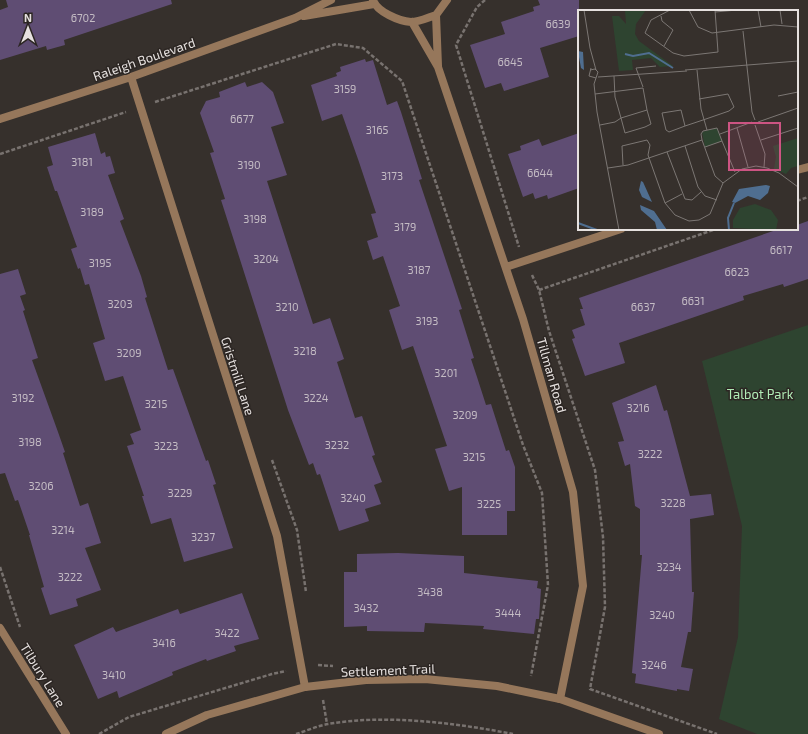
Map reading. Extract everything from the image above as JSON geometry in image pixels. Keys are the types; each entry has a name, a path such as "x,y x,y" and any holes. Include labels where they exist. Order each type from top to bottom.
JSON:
{"street":[{"name":"Raleigh Boulevard","path":"0,119 130,77 295,18 331,0"},
{"path":"374,2 390,15 412,22 436,15 447,0"},
{"name":"Raleigh Boulevard","path":"295,18 374,2"},
{"name":"Tillman Road","path":"436,15 438,67"},
{"name":"Tillman Road","path":"412,22 438,67 523,319 573,492 583,586 560,699"},
{"name":"Gristmill Lane","path":"130,77 277,536 305,687"},
{"path":"798,170 808,167"},
{"path":"506,267 618,230"},
{"name":"Tilbury Lane","path":"0,628 66,734"},
{"name":"Settlement Trail","path":"166,734 207,715 305,687 366,680 425,679 496,686 560,699 659,734"}],"path":[{"path":"485,0 477,6 456,45 518,246 539,290 713,230"},
{"path":"153,103 336,44 363,48 402,81 523,445 542,493 548,585 532,676 525,676"},
{"path":"0,154 131,110"},
{"path":"798,201 808,197"},
{"path":"271,457 296,530 306,598"},
{"path":"0,567 20,627 24,634"},
{"path":"315,658 316,665 339,666"},
{"path":"100,734 129,717 272,674 294,669"},
{"path":"590,689 717,734"},
{"path":"296,734 327,724 380,719 475,727 513,734"}],"green space":[{"name":"Talbot Park","path":"808,325 808,734 757,734 719,719 738,637 742,526 702,361"}],"building":[{"path":"6,0 171,0 172,4 64,40 65,45 47,50 46,46 0,60 0,10 8,7"},
{"path":"538,0 579,0 578,36 540,48 549,77 504,91 501,83 485,88 470,45 505,34 501,22 534,11 533,7 540,5"},
{"path":"365,59 366,62 373,60 387,105 397,101 422,179 419,180 462,309 459,310 474,358 471,359 486,405 491,404 506,451 509,450 515,467 515,511 507,511 507,535 462,535 462,487 449,491 435,449 447,446 413,346 402,350 389,310 400,306 383,256 373,260 367,241 378,237 371,214 376,213 359,162 342,114 322,121 311,85 337,76 336,73 341,71 340,67"},
{"path":"245,82 247,87 262,82 273,92 284,123 271,127 287,175 267,181 313,324 330,318 344,359 337,362 355,418 362,416 375,455 372,456 382,482 374,485 381,504 365,509 369,521 339,531 320,474 317,475 313,463 309,465 288,410 221,200 225,199 210,153 214,152 200,113 206,101 220,97 219,92"},
{"path":"95,133 101,154 105,152 106,157 110,156 115,173 108,175 124,219 120,221 141,276 147,297 145,298 168,370 173,369 206,461 208,460 216,484 213,485 233,548 184,562 171,518 151,524 142,496 144,496 127,446 134,444 130,434 141,430 123,376 105,381 93,343 105,339 89,284 85,285 80,268 78,269 71,249 77,247 47,167 53,165 48,147"},
{"path":"578,133 578,188 548,199 547,195 535,199 533,193 523,197 508,154 521,150 520,146 539,139 542,146"},
{"path":"808,221 808,279 784,287 783,284 743,296 744,300 619,343 625,363 585,376 572,339 575,338 572,330 585,325 580,309 583,309 579,298 776,230 798,230 798,225"},
{"path":"18,269 26,294 20,296 25,310 23,311 38,358 32,360 65,452 63,453 80,506 88,503 101,543 85,548 101,590 76,599 78,606 50,615 41,588 44,587 30,535 18,500 15,501 5,473 0,474 0,274"},
{"path":"656,385 664,411 667,410 690,496 711,494 714,515 690,519 692,592 694,592 691,632 688,632 681,667 693,669 689,691 677,689 677,691 635,683 636,674 632,673 642,555 640,555 640,509 635,506 630,464 625,466 618,442 624,441 612,403"},
{"path":"398,553 464,556 464,573 538,581 537,588 541,589 539,619 536,619 534,634 483,629 484,626 425,623 424,632 367,631 367,626 344,627 344,572 357,572 357,554"},
{"path":"242,593 259,639 234,646 236,651 207,661 206,659 172,672 173,675 119,698 117,691 98,699 74,645 113,627 116,632 178,609 180,614"}]}
